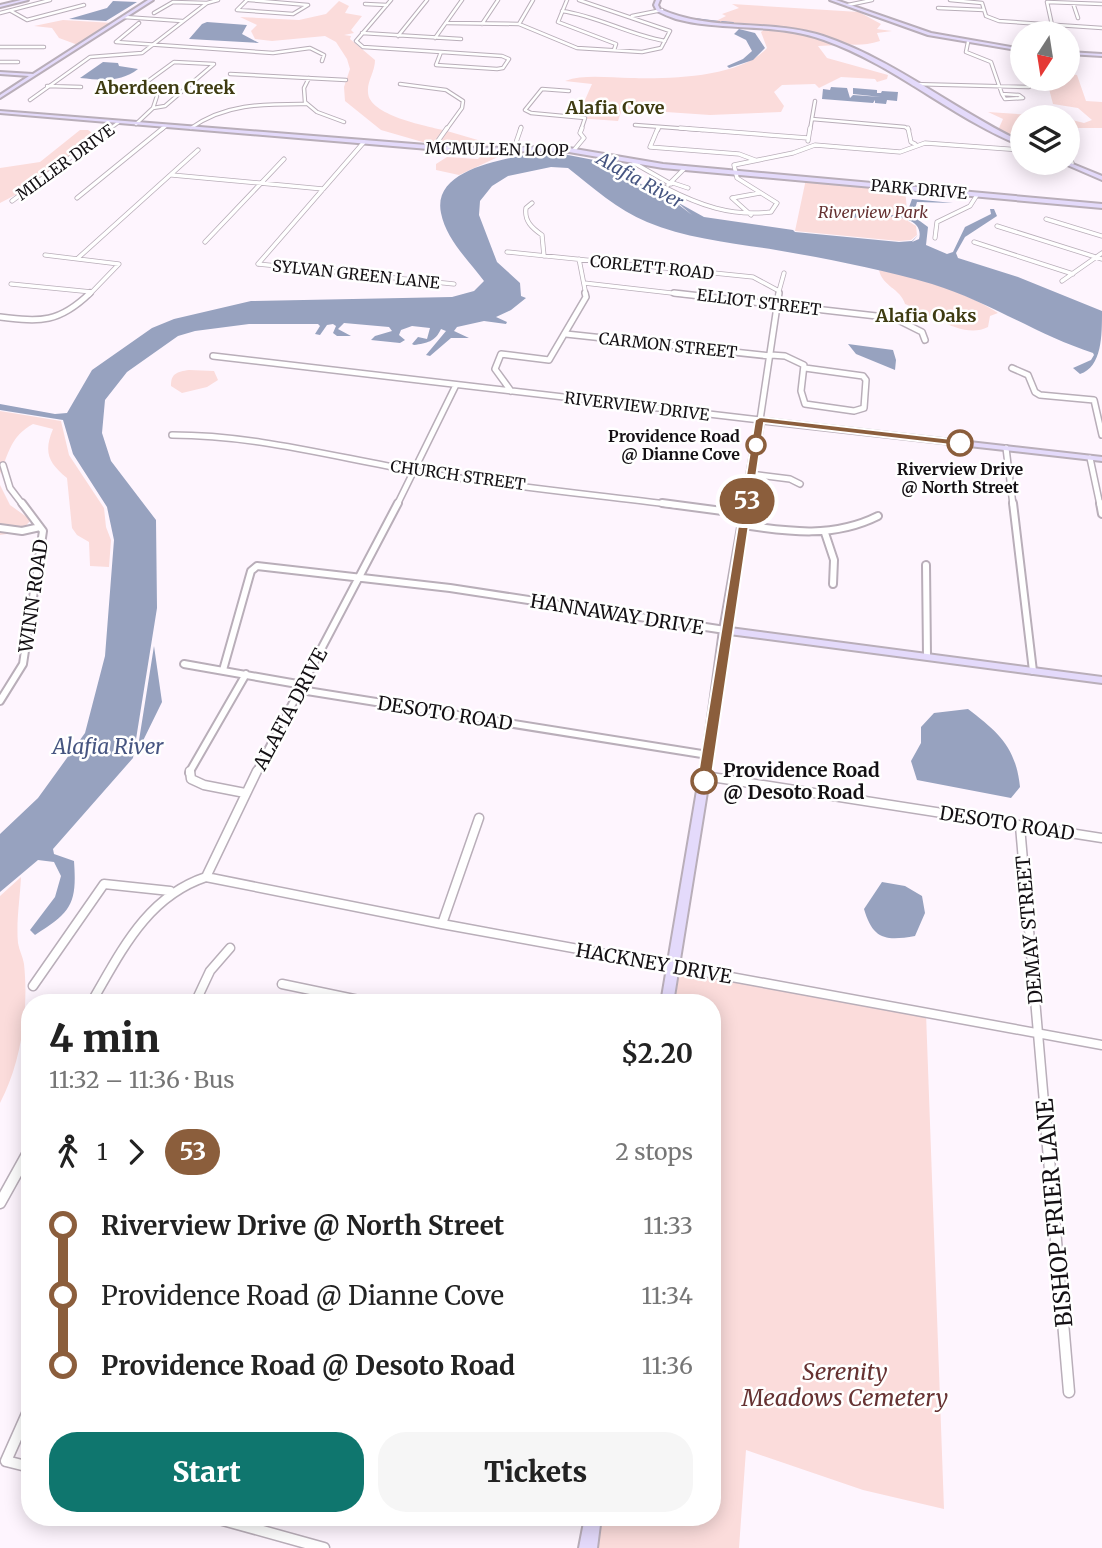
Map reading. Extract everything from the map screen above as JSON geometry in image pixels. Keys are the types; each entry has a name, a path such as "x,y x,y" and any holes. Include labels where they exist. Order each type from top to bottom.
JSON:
{"street":[{"path":"0,6 26,0"},
{"path":"0,13 50,0"},
{"path":"0,97 151,0"},
{"path":"30,100 90,57 138,54 154,45 208,3 218,0"},
{"path":"248,0 274,1 309,5 293,14 237,10 248,0"},
{"path":"391,0 356,42 366,48 442,52 509,59 503,68 497,69 436,65 442,52"},
{"path":"398,36 427,0"},
{"path":"435,38 462,0"},
{"path":"482,24 498,0"},
{"path":"519,24 533,0"},
{"path":"567,0 558,22 616,44 614,50"},
{"path":"447,23 519,24 577,48 656,51 665,41 669,29 579,0"},
{"path":"660,10 661,0"},
{"path":"832,0 940,33 1010,46"},
{"path":"841,0 926,32 968,42 1010,47"},
{"path":"850,4 872,0"},
{"path":"950,0 982,2 986,16 994,20 1010,21"},
{"path":"154,13 173,2 208,3"},
{"path":"1051,21 1046,2 1102,4"},
{"path":"1073,3 1078,18"},
{"path":"365,4 387,5"},
{"path":"11,11 27,20 84,5"},
{"path":"939,8 984,10"},
{"path":"632,16 660,10 679,18 799,32 835,42 976,122 1010,138"},
{"path":"562,11 575,12 648,39 665,41"},
{"path":"125,17 183,20"},
{"path":"139,23 116,42 273,53 310,48 324,55 323,61"},
{"path":"1080,27 1102,28"},
{"path":"362,33 461,39"},
{"path":"968,42 966,52 991,62 1001,94 1008,100 1023,98 1019,95 1001,94"},
{"path":"0,47 44,47"},
{"path":"0,52 8,47"},
{"path":"1080,53 1102,54"},
{"path":"136,124 153,108 157,96 148,81 171,63 179,61 214,65 165,106 153,108"},
{"path":"0,62 18,62"},
{"path":"0,73 33,75"},
{"path":"230,74 346,80"},
{"path":"306,104 301,95 309,78"},
{"path":"400,84 446,90 463,102 462,108 433,148"},
{"path":"913,84 1010,87"},
{"path":"47,86 81,87"},
{"path":"569,91 542,89 526,110 531,113 586,118 580,133 581,140 574,150"},
{"path":"157,96 179,94"},
{"path":"810,146 808,138 815,101"},
{"path":"191,128 204,116 228,107 306,104 344,122"},
{"name":"MCMULLEN LOOP","path":"0,112 433,148 574,150 634,163 735,172"},
{"path":"812,119 905,127 909,129 911,142 915,144 1010,149"},
{"name":"MILLER DRIVE","path":"12,201 119,122"},
{"path":"635,125 808,138"},
{"path":"77,198 166,126"},
{"path":"513,151 521,127"},
{"path":"659,127 650,147 739,154 756,161"},
{"path":"172,175 323,189 364,142"},
{"path":"685,168 672,183 664,187 714,211 751,215 771,212 777,202 737,178 734,165 793,153 810,146 900,152 909,150 915,144"},
{"path":"78,258 198,150"},
{"path":"205,242 284,159"},
{"path":"634,163 639,169 688,188"},
{"path":"1080,168 1102,178"},
{"name":"PARK DRIVE","path":"735,172 1102,206"},
{"name":"SYLVAN GREEN LANE","path":"323,189 258,264 454,284"},
{"path":"751,215 732,198 761,192"},
{"path":"935,238 937,222 970,205 977,195"},
{"path":"532,203 526,208 525,215 531,229 542,235 544,256"},
{"path":"1046,219 1102,236"},
{"path":"997,226 1102,259"},
{"path":"974,242 1073,274"},
{"name":"CORLETT ROAD","path":"506,253 753,278 779,291"},
{"path":"1062,281 1102,253"},
{"path":"0,317 39,322 61,317 92,292 119,264 45,255"},
{"path":"511,391 495,369 501,355 549,360 586,298 579,259"},
{"path":"668,994 784,273"},
{"name":"ELLIOT STREET","path":"584,283 740,298 778,306 894,318 922,332 925,340"},
{"path":"11,284 92,292"},
{"name":"CARMON STREET","path":"566,334 770,356 797,361 805,368"},
{"name":"RIVERVIEW DRIVE","path":"213,356 1102,459"},
{"path":"805,368 863,376 866,380 864,408 854,411 805,404 800,393 805,368"},
{"path":"1012,368 1028,375 1035,392 1040,395 1094,400 1102,435"},
{"name":"ALAFIA DRIVE","path":"206,877 245,793 415,471 456,385"},
{"name":"CHURCH STREET","path":"172,435 219,435 338,454 415,471 825,533"},
{"path":"1006,448 1032,671"},
{"path":"1090,458 1102,514"},
{"path":"0,528 22,531 40,527 10,488 3,464"},
{"path":"751,474 790,479 800,484"},
{"path":"833,584 834,560 825,533 843,531 878,516"},
{"name":"WINN ROAD","path":"0,701 23,664 43,531 40,527"},
{"path":"926,565 927,656"},
{"name":"HANNAWAY DRIVE","path":"223,670 250,571 257,566 350,578 360,576 726,630 1102,680"},
{"name":"DESOTO ROAD","path":"184,664 303,684 307,691 708,755"},
{"path":"245,793 204,785 191,779 189,772 246,674"},
{"name":"DESOTO ROAD","path":"705,776 1102,838"},
{"path":"442,924 479,818"},
{"name":"DEMAY STREET","path":"1020,826 1039,1034"},
{"path":"96,994 136,930 170,891 194,879 206,877"},
{"name":"HACKNEY DRIVE","path":"206,877 442,924 1102,1045"},
{"path":"33,986 104,884 170,891"},
{"path":"199,994 210,971 230,948"},
{"path":"282,984 330,994"},
{"name":"BISHOP FRIER LANE","path":"1039,1034 1069,1392"},
{"path":"0,1203 21,1165"},
{"path":"21,1427 6,1461 21,1465"},
{"path":"245,1526 324,1548"},
{"path":"588,1548 592,1526"}],"green space":[{"path":"339,1 349,6 345,13 362,16 351,30 354,33 344,35 351,36 350,39 375,60 368,88 371,100 377,107 399,118 443,130 433,145 381,130 345,101 344,87 350,69 336,42 325,36 272,41 255,39 251,31 257,25 240,17 299,20 326,14"},
{"path":"732,4 859,12 881,24 877,29 892,31 877,33 880,41 858,45 790,30 714,22 726,16 722,14 739,8"},
{"path":"63,20 113,23 78,45 59,38 52,28 34,26"},
{"path":"765,29 808,34 839,45 818,46 827,58 888,75 887,79 877,82 875,79 841,77 819,88 815,84 782,85 774,92 784,106 781,112 710,115 622,109 618,121 577,118 592,84 565,81 589,77 684,77 722,71 755,58 767,48 761,32"},
{"path":"1080,84 1086,101 1102,102 1102,128 1080,128 1080,122 1092,120 1080,110 1080,105 1053,104 1050,91 1080,91"},
{"path":"988,112 1010,113 1010,137 990,128 999,128 1003,119"},
{"path":"80,130 88,130 98,137 27,189 0,203 0,168 40,162"},
{"path":"447,131 505,148 492,151 436,146"},
{"path":"484,152 516,154 498,157 459,175 436,170 436,164 447,157 478,159"},
{"name":"Riverview Park","path":"806,179 905,189 908,221 916,226 917,235 911,240 899,241 795,231"},
{"path":"879,270 941,286 998,313 990,316 988,327 978,330 957,328 905,304 900,295 884,280"},
{"path":"189,370 214,371 218,380 207,387 182,393 171,386 172,378 176,374"},
{"path":"0,411 61,421 69,455 104,508 106,527 111,540 109,567 90,566 89,542 77,535 72,528 67,478 52,462 48,451 53,429 33,424 20,434 12,445 0,474"},
{"path":"0,485 10,505 31,520 20,532 0,535"},
{"path":"21,877 18,935 24,964 25,994 21,994 21,1040 13,1071 0,1103 0,896"},
{"name":"Serenity Meadows Cemetery","path":"677,972 926,1013 944,1509 863,1490 746,1450 739,1548 589,1548 592,1526 721,1526 721,994 673,994"}],"water":[{"path":"113,1 137,2 106,21 69,19 107,8"},
{"path":"207,22 247,25 242,34 259,43 189,39"},
{"path":"739,29 755,33 765,48 753,60 729,68 727,66 743,59 752,51 746,40 734,34"},
{"path":"103,62 138,69 117,79 80,78"},
{"path":"831,87 847,88 850,98 853,95 881,97 853,94 853,88 877,90 877,93 898,92 897,101 887,100 886,104 875,103 875,100 873,103 822,99 823,89 830,90"},
{"name":"Alafia River","path":"530,154 563,154 604,162 620,174 670,198 692,215 677,202 704,217 795,232 899,242 912,241 918,235 912,242 919,239 919,229 904,219 878,216 842,217 845,211 864,215 902,215 907,213 912,199 953,203 917,202 913,216 928,227 926,245 947,254 953,252 965,227 991,214 990,209 994,209 997,216 965,237 956,253 958,258 1018,277 1102,311 1097,358 1093,365 1080,374 1073,368 1091,360 1093,353 932,284 854,265 711,240 662,228 626,211 568,168 551,167 508,176 492,186 480,201 479,215 497,262 520,283 521,296 526,298 511,310 496,317 507,322 506,324 484,321 457,327 454,331 469,338 451,338 430,356 426,355 446,331 441,329 430,341 414,345 412,344 418,337 427,339 430,328 412,326 401,330 399,335 405,340 400,343 371,340 375,336 392,331 389,327 344,323 338,329 351,336 337,336 333,333 336,326 333,324 327,325 320,335 315,334 320,326 318,324 249,324 178,336 127,372 105,400 102,433 111,461 156,520 157,608 133,758 53,849 54,854 74,861 73,897 70,905 57,920 35,935 30,930 55,897 61,876 54,862 38,860 0,892 0,834 38,798 85,733 105,656 114,540 107,507 73,454 63,420 0,410 0,404 55,414 67,413 92,370 152,328 174,319 251,301 452,297 474,291 484,281 448,232 441,213 441,198 447,186 471,170"},
{"path":"848,344 893,350 895,370 856,354"},
{"path":"154,646 162,702 137,753"},
{"path":"968,709 997,733 1010,751 1020,787 1011,798 917,780 911,761 921,743 921,727 934,713"},
{"path":"882,882 905,886 922,896 925,913 915,936 888,938 872,927 864,909"}],"waterway":[{"path":"695,19 719,22"},
{"path":"722,22 733,23"}],"bus line":[{"name":"53","path":"704,781 760,420 960,443"}],"place":[{"name":"Riverview Drive @ North Street","path":"960,443"},
{"name":"Providence Road @ Dianne Cove","path":"756,445"},
{"name":"Providence Road @ Desoto Road","path":"704,781"}],"district":[{"name":"Aberdeen Creek","path":"165,87"},
{"name":"Alafia Cove","path":"615,107"},
{"name":"Alafia Oaks","path":"926,315"}]}
